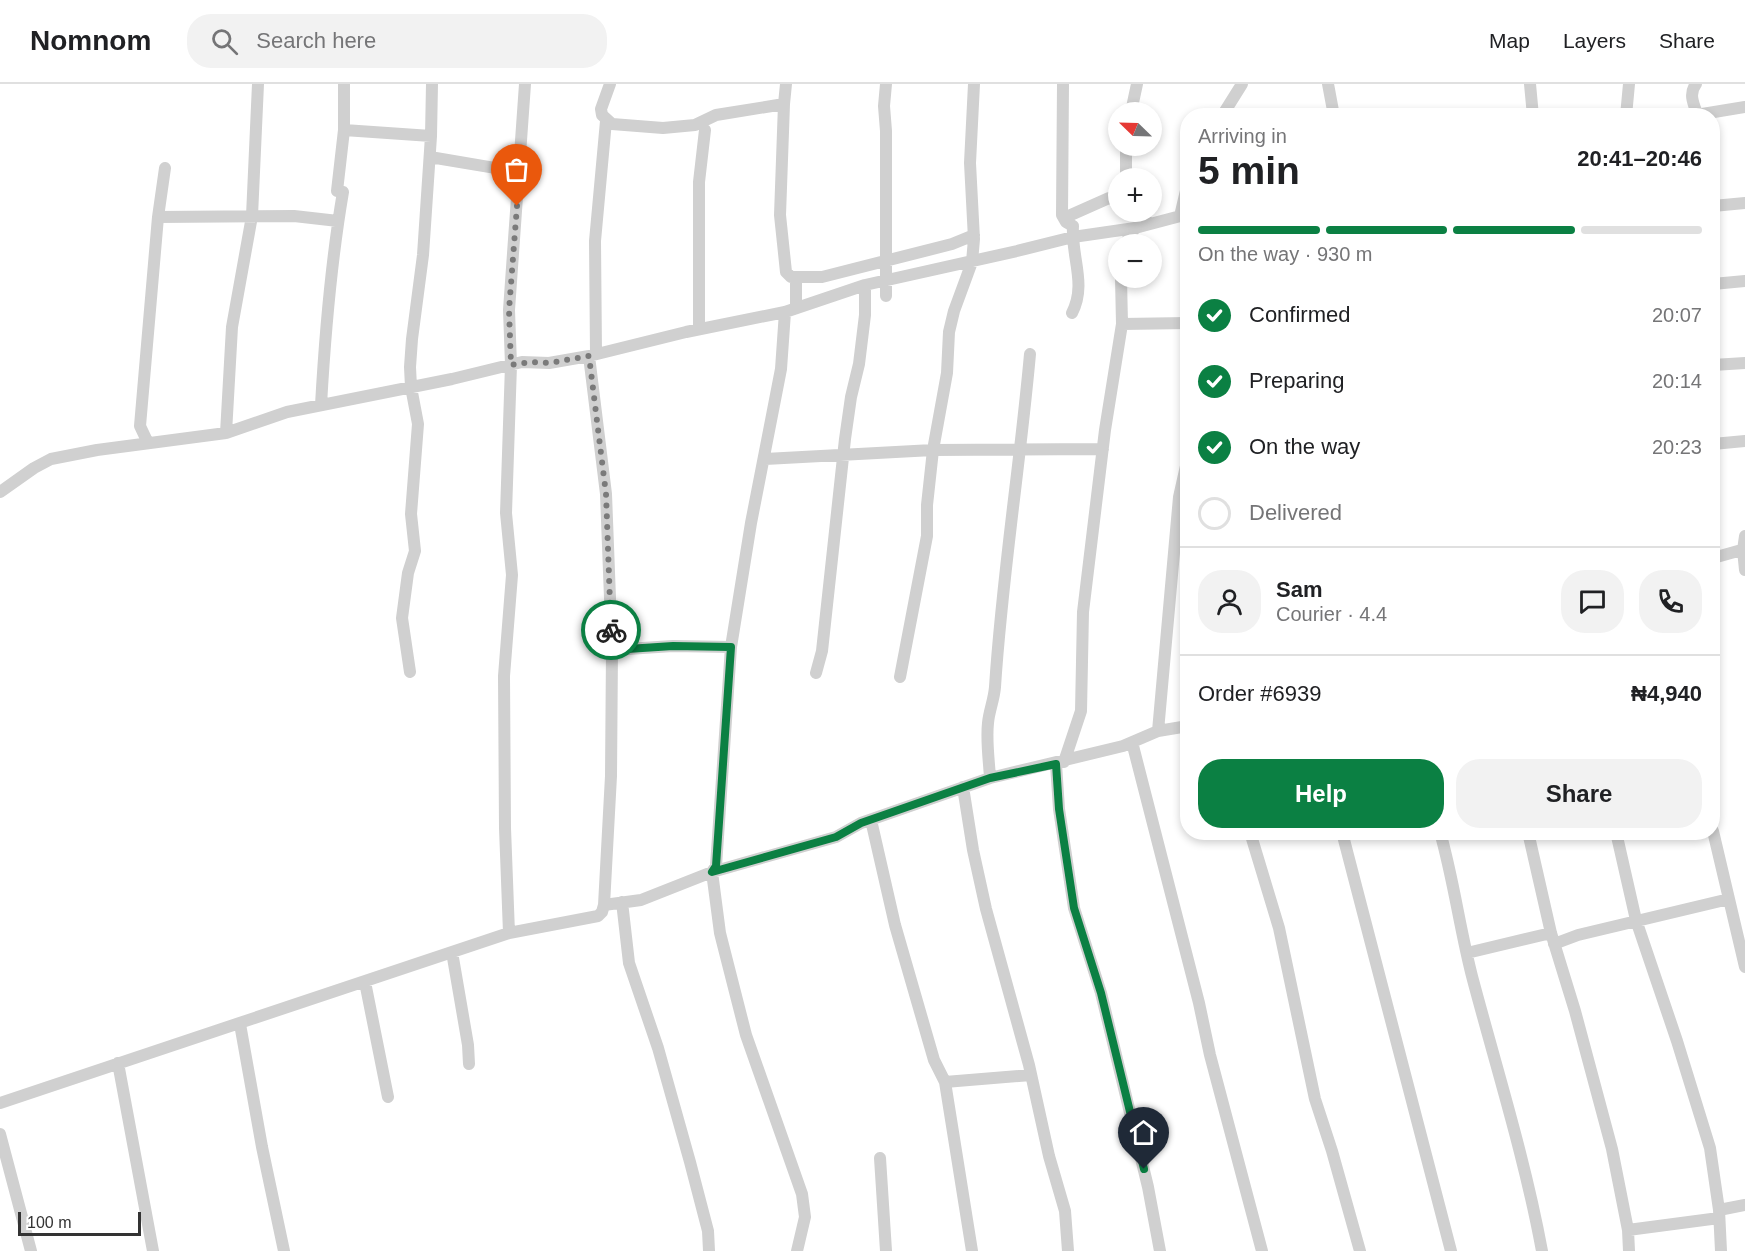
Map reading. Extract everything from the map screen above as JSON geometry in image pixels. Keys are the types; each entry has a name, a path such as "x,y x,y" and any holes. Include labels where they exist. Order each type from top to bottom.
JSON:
{"street":[{"path":"226,433 232,327 252,216 258,84"},
{"path":"321,405 338,221 344,130 344,84"},
{"path":"410,672 402,618 408,573 416,551 411,514 418,424 411,387 412,339 423,255 430,157 432,84"},
{"path":"509,933 505,828 504,676 512,575 506,513 511,365 509,310 525,84"},
{"path":"610,84 601,109 606,121 612,124 663,128 695,125 716,115 784,104"},
{"path":"786,84 780,215 786,272 796,279 933,269 972,262 1071,224 1108,199"},
{"path":"881,142 886,296 886,131 884,106 886,84"},
{"path":"900,676 927,536 927,505 933,450 946,373 949,332 954,310 972,262 974,235 970,163 974,84"},
{"path":"1063,84 1071,224 1079,297 1071,313"},
{"path":"1133,102 1137,84"},
{"path":"1328,84 1332,108"},
{"path":"1530,84 1532,108"},
{"path":"1627,108 1629,84"},
{"path":"1695,108 1691,98 1696,84"},
{"path":"1226,108 1238,85"},
{"path":"1720,111 1745,107"},
{"path":"589,356 596,353 595,241 606,121"},
{"path":"344,130 431,136"},
{"path":"699,329 699,182 705,130"},
{"path":"430,157 519,172"},
{"path":"148,443 140,426 158,217 165,168"},
{"path":"1720,205 1745,203"},
{"path":"158,217 294,216 338,221"},
{"path":"1071,224 1135,228 1180,216"},
{"path":"1131,234 1135,228"},
{"path":"0,492 51,459 226,433 286,412 511,365 530,362 549,363 589,356 699,329 791,310 865,285 886,271 935,247 952,244 974,235"},
{"path":"933,269 935,247"},
{"path":"796,279 782,369 731,647 716,866 712,872 720,933 746,1035 802,1194 805,1217 797,1251"},
{"path":"1720,283 1745,281"},
{"path":"816,673 822,651 851,397 859,364 865,285"},
{"path":"1121,288 1122,324 1102,449 1083,612 1081,711 1060,763 1059,809 1074,908 1101,993 1148,1187 1160,1251"},
{"path":"1122,324 1180,323"},
{"path":"990,778 988,719 995,690 1004,574 1021,449 1030,354"},
{"path":"0,1103 509,933 598,916 602,912 611,776 612,650 606,494 589,356"},
{"path":"1720,365 1745,363"},
{"path":"1720,443 1745,441"},
{"path":"765,459 933,450 1102,449"},
{"path":"1158,731 1180,493"},
{"path":"1745,536 1745,570"},
{"path":"1720,556 1744,549"},
{"path":"612,650 673,646 731,647"},
{"path":"604,905 641,900 712,872 836,837 871,820 990,778 1060,763 1132,742 1158,731 1180,727"},
{"path":"1132,742 1199,1003 1210,1055 1262,1251"},
{"path":"963,788 986,909 1065,1211 1068,1251"},
{"path":"871,820 895,925 934,1060 945,1082 972,1251"},
{"path":"1252,840 1279,928 1315,1100 1360,1251"},
{"path":"1344,840 1451,1251"},
{"path":"1442,840 1467,953 1523,1159 1542,1251"},
{"path":"1530,840 1552,938 1575,1011 1612,1149 1628,1230 1629,1251"},
{"path":"1618,840 1636,920 1710,1148 1719,1214 1720,1251"},
{"path":"1715,840 1745,968"},
{"path":"1467,953 1578,935 1729,899"},
{"path":"622,902 629,963 657,1048 690,1162 708,1231 709,1251"},
{"path":"452,952 468,1045 469,1064"},
{"path":"365,982 388,1097"},
{"path":"240,1024 262,1147 284,1251"},
{"path":"118,1063 153,1251"},
{"path":"945,1082 1031,1075"},
{"path":"0,1134 31,1251"},
{"path":"880,1158 886,1251"},
{"path":"1628,1230 1719,1214 1745,1204"}],"way so far":[{"path":"517,206 509,310 511,365 522,362 549,363 589,356 606,494 611,630"}],"route":[{"path":"611,630 612,650 706,645 712,648 731,647 716,866 712,872 836,837 861,823 990,778 1056,764 1059,809 1074,908 1088,946 1101,993 1144,1169"}]}
